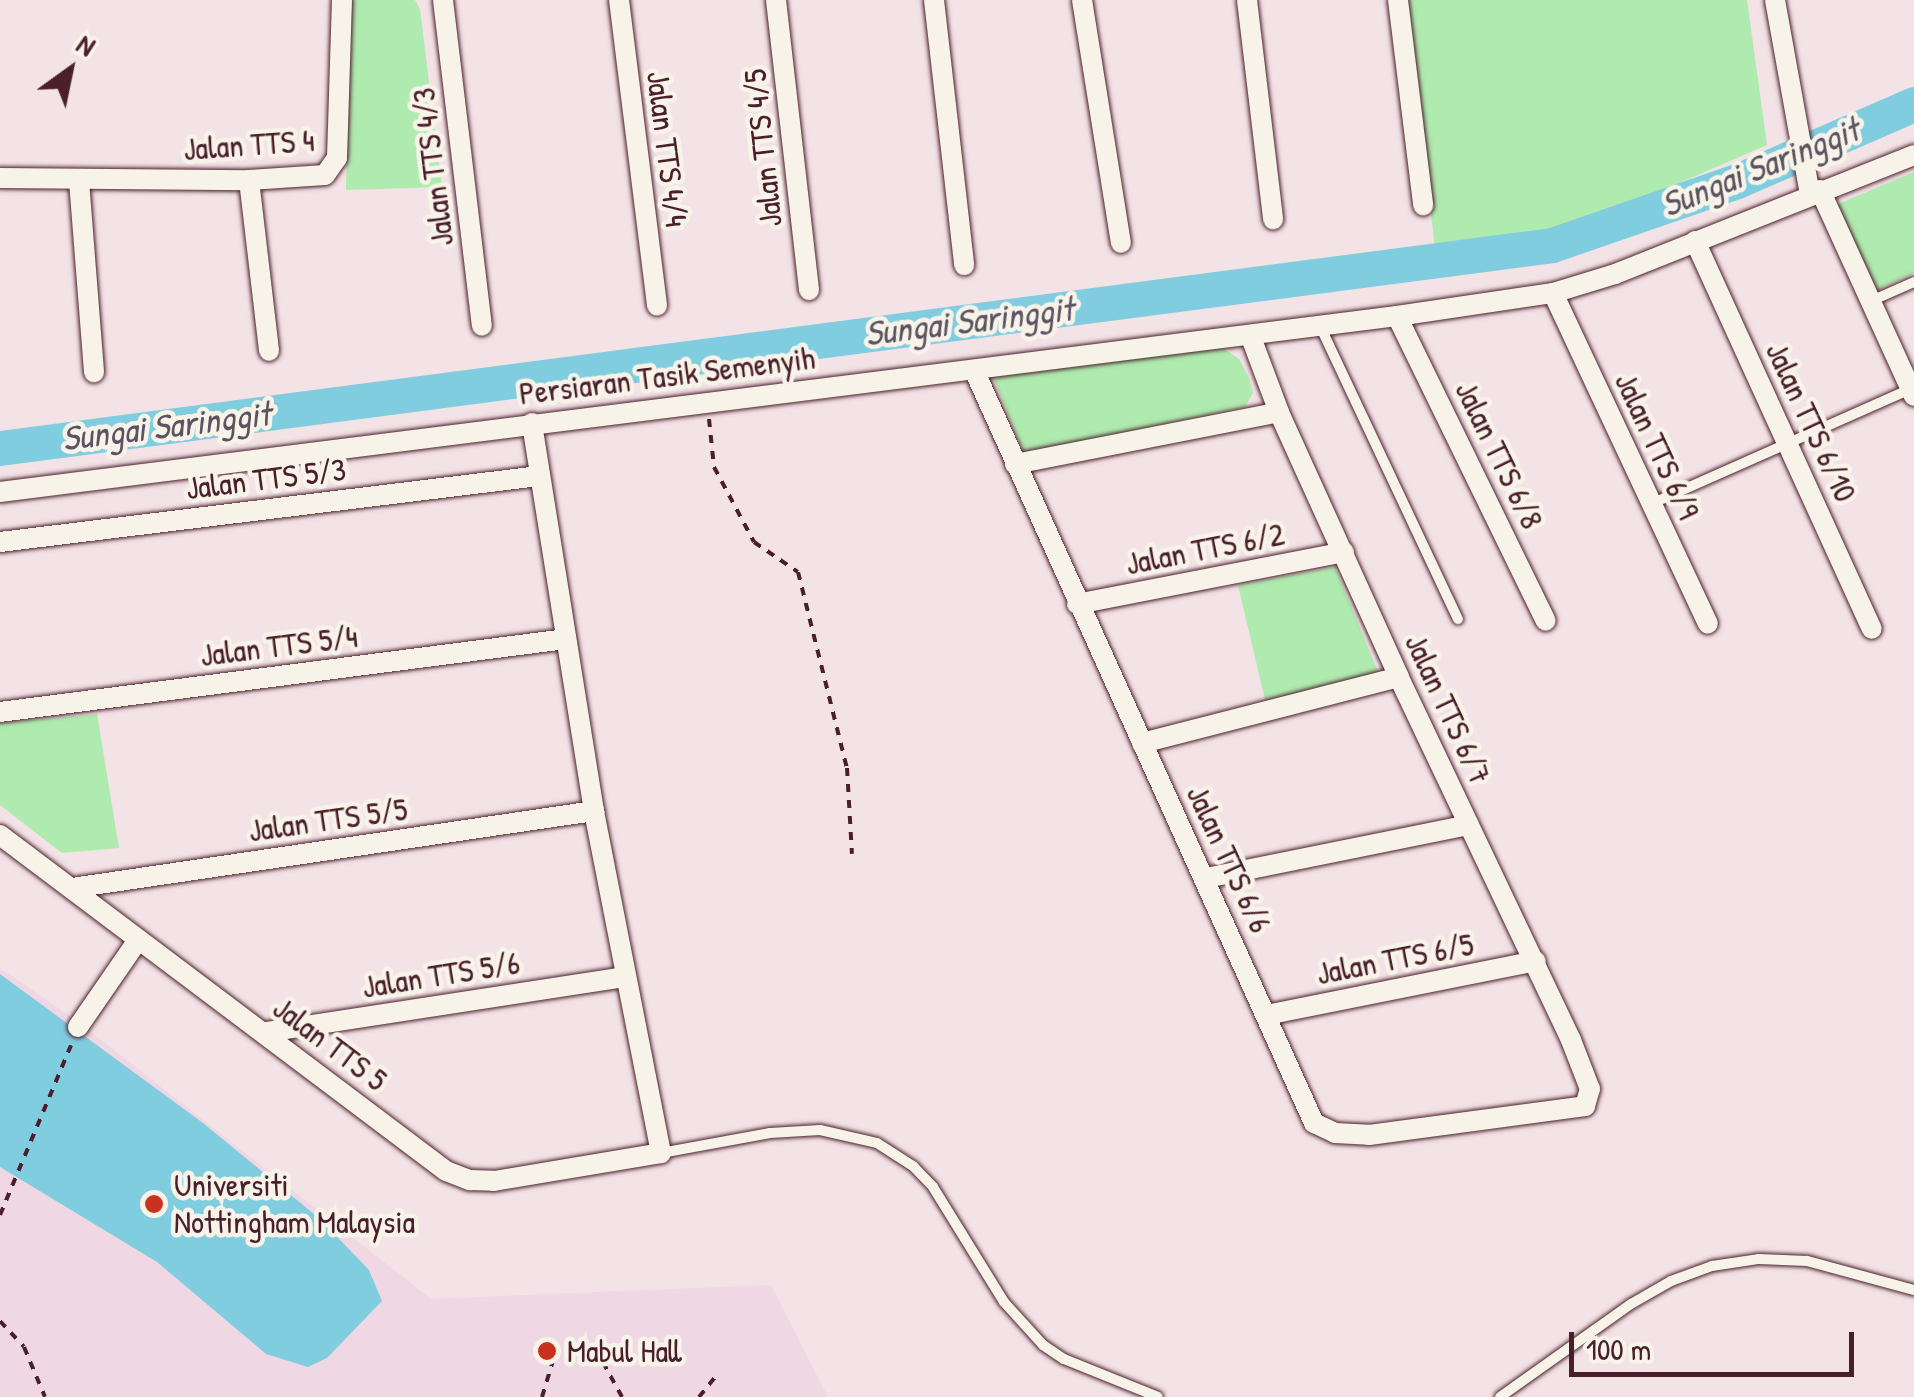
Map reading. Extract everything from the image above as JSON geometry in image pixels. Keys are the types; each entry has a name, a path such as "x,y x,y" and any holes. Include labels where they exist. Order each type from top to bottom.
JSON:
{"street":[{"name":"Jalan TTS 4","path":"0,178 250,180 325,176 335,165 342,0"},
{"name":"Jalan TTS 4/3","path":"443,0 482,326"},
{"name":"Jalan TTS 4/4","path":"618,0 657,306"},
{"name":"Jalan TTS 4/5","path":"776,0 808,290"},
{"path":"934,0 964,266"},
{"path":"1082,0 1121,243"},
{"path":"1248,0 1273,218"},
{"path":"1398,0 1424,205"},
{"path":"1775,0 1802,162 1912,392"},
{"name":"Persiaran Tasik Semenyih","path":"0,492 1250,335 1552,293 1615,274 1914,155"},
{"path":"80,180 94,372"},
{"path":"250,180 269,350"},
{"name":"Jalan TTS 6/10","path":"1696,241 1872,629"},
{"name":"Jalan TTS 6/9","path":"1552,293 1708,624"},
{"name":"Jalan TTS 6/8","path":"1397,316 1546,621"},
{"name":"Jalan TTS 6/7","path":"1250,335 1279,412 1399,677 1536,962 1590,1089 1585,1106"},
{"name":"Jalan TTS 6/6","path":"974,370 1077,604 1206,878 1309,1116 1335,1133 1385,1134 1585,1106"},
{"path":"1014,464 1279,412"},
{"path":"532,423 594,810 661,1153"},
{"name":"Jalan TTS 5/3","path":"0,542 539,476"},
{"name":"Jalan TTS 6/2","path":"1077,604 1344,552"},
{"name":"Jalan TTS 5/4","path":"0,712 566,639"},
{"path":"1142,743 1399,677"},
{"name":"Jalan TTS 5/5","path":"72,888 594,810"},
{"path":"1206,878 1470,825"},
{"name":"Jalan TTS 5","path":"0,835 431,1160 470,1180 494,1181 661,1153"},
{"path":"78,1027 138,940"},
{"name":"Jalan TTS 6/5","path":"1266,1015 1536,962"},
{"name":"Jalan TTS 5/6","path":"266,1032 624,977"}],"lane":[{"path":"1871,301 1914,282"},
{"path":"1319,325 1458,619"},
{"path":"1650,504 1912,392"},
{"name":"Jalan TTS 5","path":"661,1153 770,1133 820,1130 877,1142 914,1166 932,1187 1004,1302 1043,1345 1064,1359 1157,1397"},
{"path":"1500,1397 1632,1304 1670,1282 1712,1266 1759,1259 1806,1261 1914,1290"}],"path":[{"path":"710,400 708,434 714,467 754,542 798,572 847,768 852,854"},
{"path":"0,1215 78,1027"},
{"path":"0,1321 24,1347 46,1396"},
{"path":"594,1348 622,1397"},
{"path":"542,1397 555,1354"},
{"path":"699,1397 715,1377"}],"shaded area":[{"name":"Universiti Nottingham Malaysia","path":"0,968 77,1021 431,1299 771,1285 828,1397 0,1397"}],"green space":[{"path":"350,0 415,0 420,9 442,187 346,190"},
{"path":"1405,0 1747,0 1767,145 1573,229 1435,247"},
{"path":"1914,172 1914,273 1877,290 1836,205"},
{"path":"1223,348 1239,359 1249,378 1253,393 1245,407 1024,453 990,370"},
{"path":"1335,567 1378,672 1370,681 1266,704 1238,585"},
{"path":"97,714 119,848 62,853 0,805 0,723"}],"water":[{"path":"0,974 203,1123 320,1219 369,1270 382,1301 327,1358 308,1367 266,1354 157,1262 0,1167"}],"waterway":[{"name":"Sungai Saringgit","path":"0,448 1552,245 1737,181 1914,104"}],"place":[{"name":"Universiti Nottingham Malaysia","path":"154,1204"},
{"name":"Mabul Hall","path":"547,1351"}]}
